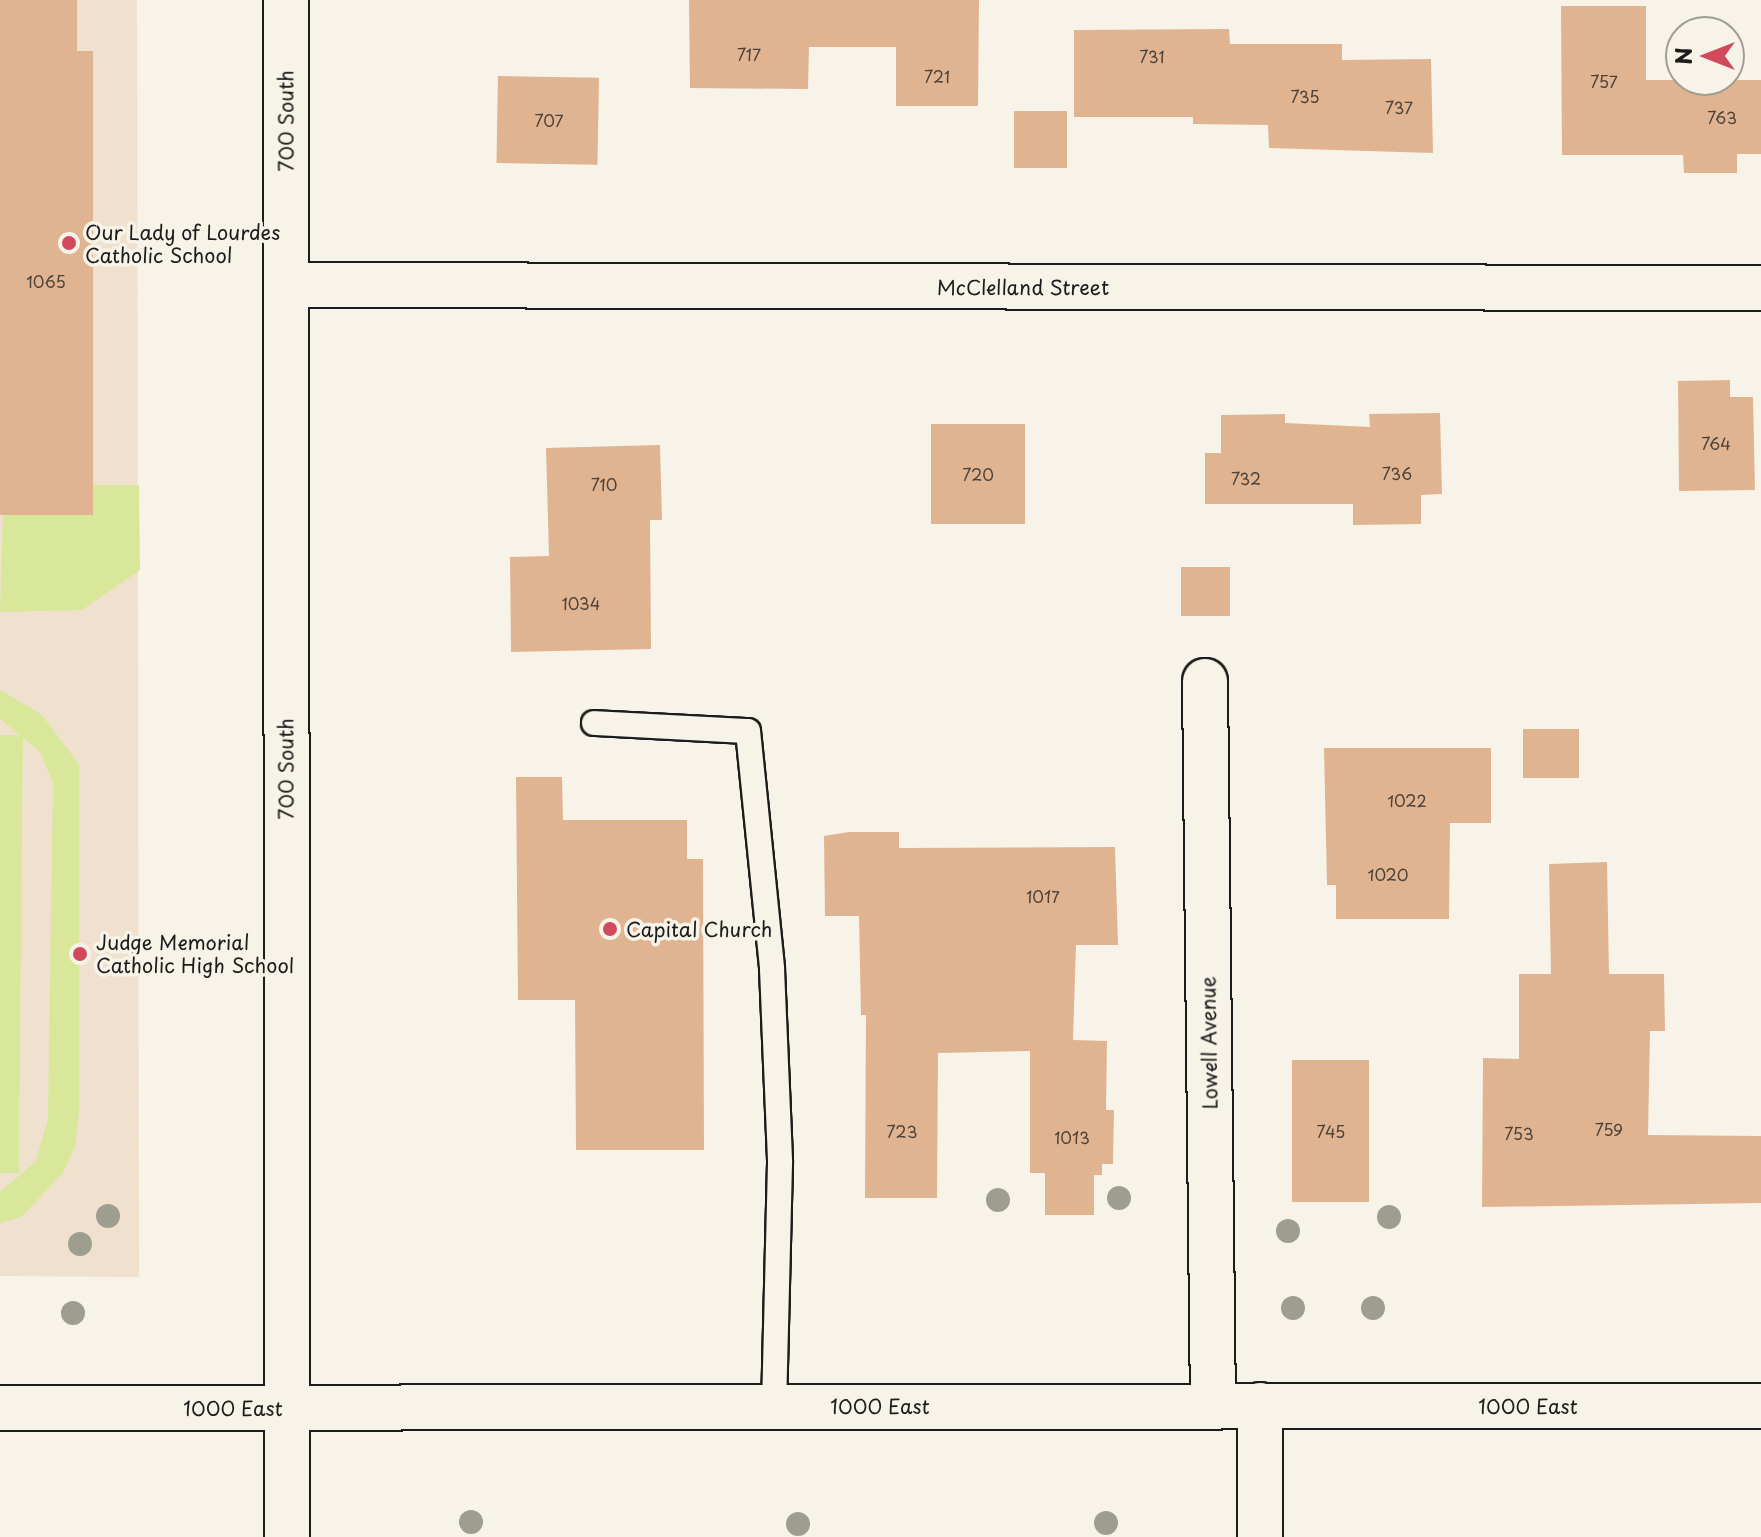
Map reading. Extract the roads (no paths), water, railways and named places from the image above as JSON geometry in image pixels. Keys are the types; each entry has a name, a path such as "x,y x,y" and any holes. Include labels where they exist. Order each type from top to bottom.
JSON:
{"street":[{"name":"700 South","path":"286,0 287,1537"},
{"name":"McClelland Street","path":"286,285 1761,288"},
{"name":"Lowell Avenue","path":"1205,681 1213,1405"},
{"path":"1260,1405 1260,1537"},
{"name":"1000 East","path":"0,1408 1761,1406"}],"lane":[{"path":"594,723 748,731 772,969 780,1163 774,1406"}],"place":[{"name":"Our Lady of Lourdes Catholic School","path":"69,243"},
{"name":"Capital Church","path":"610,929"},
{"name":"Judge Memorial Catholic High School","path":"80,954"}]}
